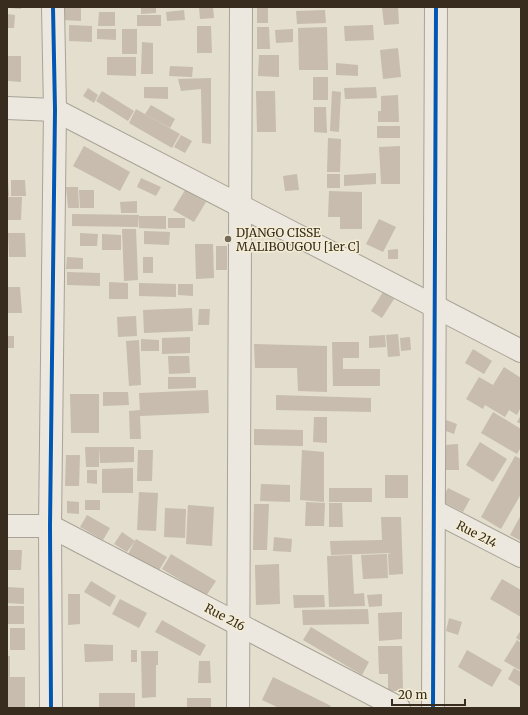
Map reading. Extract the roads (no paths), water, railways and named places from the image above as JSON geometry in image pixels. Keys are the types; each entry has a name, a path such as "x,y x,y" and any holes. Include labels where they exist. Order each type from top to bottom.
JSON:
{"street":[{"path":"51,708 50,526 55,110 53,7"},
{"path":"238,708 241,7"},
{"path":"433,708 436,7"},
{"path":"7,108 55,110 521,351"},
{"name":"Rue 214","path":"434,511 521,556"},
{"path":"7,526 50,526"},
{"name":"Rue 216","path":"50,526 399,708"}],"place":[{"name":"DJANGO CISSE MALIBOUGOU [1er C]","path":"228,239"}]}
